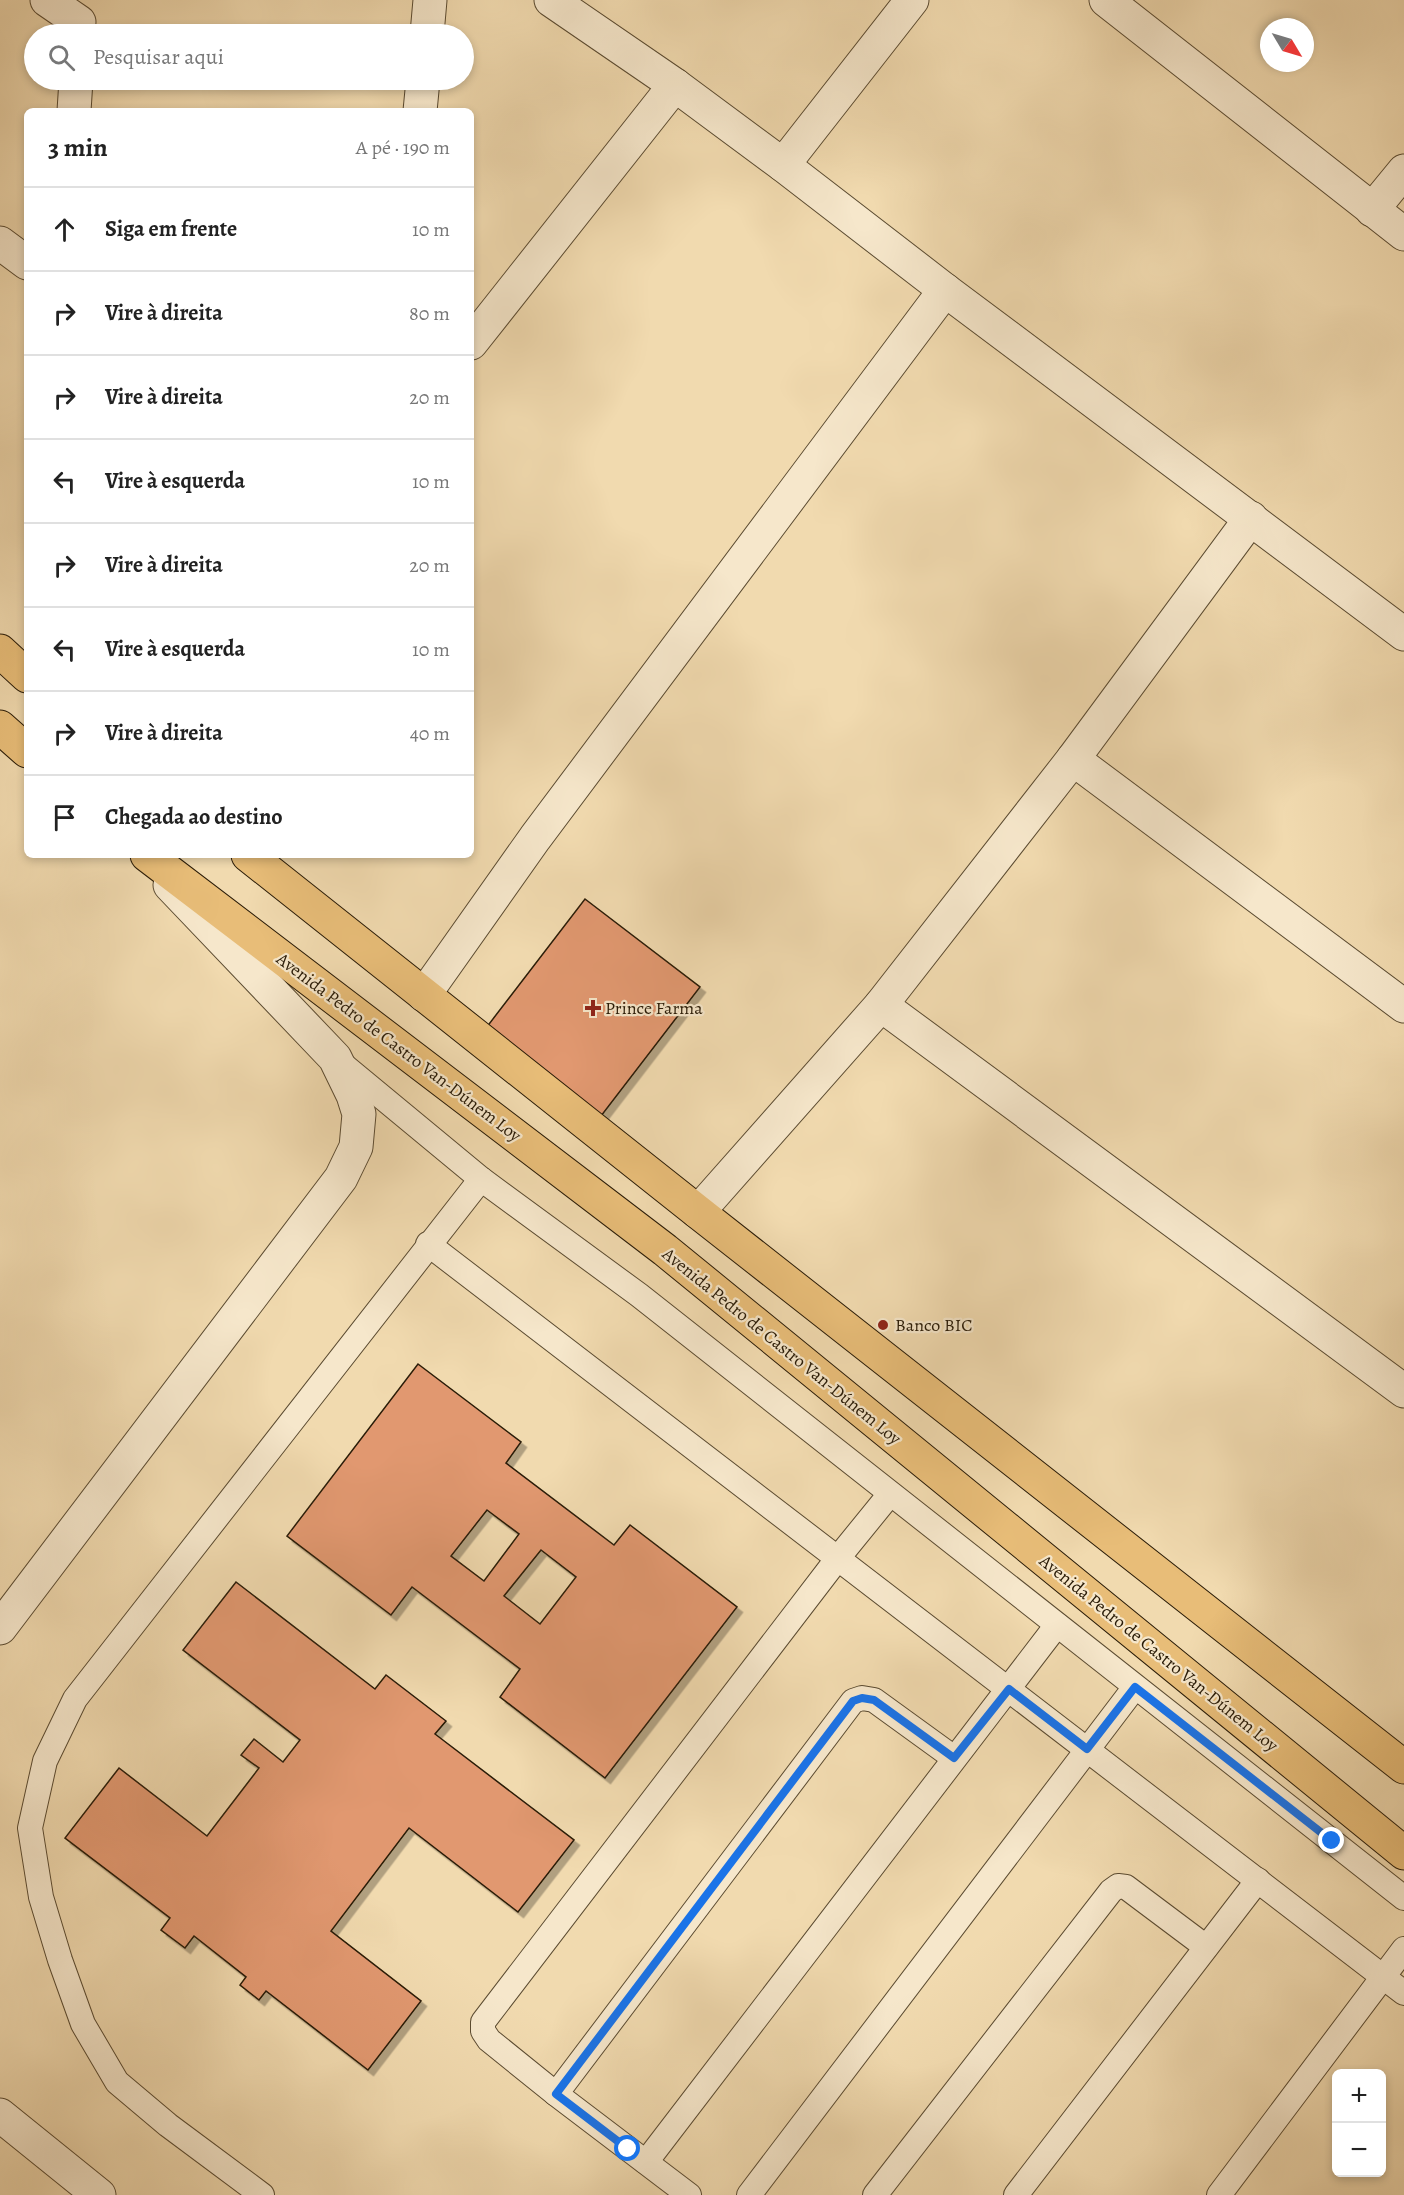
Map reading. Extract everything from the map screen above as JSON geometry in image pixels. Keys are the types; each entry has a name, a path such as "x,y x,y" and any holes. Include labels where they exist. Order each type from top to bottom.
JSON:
{"highway":[{"path":"0,651 24,673"},
{"path":"0,726 24,747"},
{"name":"Avenida Pedro de Castro Van-Dúnem Loy","path":"151,858 665,1250 1404,1853"},
{"path":"253,858 698,1212 1404,1767"}],"street":[{"path":"47,0 80,19"},
{"path":"428,24 430,0"},
{"path":"551,0 675,85 783,165 945,290 1404,634"},
{"path":"783,165 912,0"},
{"path":"1106,0 1404,234"},
{"path":"474,339 675,85"},
{"path":"74,108 75,90"},
{"path":"420,108 422,90"},
{"path":"1372,210 1404,171"},
{"path":"0,243 24,261"},
{"path":"424,995 535,837 945,290"},
{"path":"698,1212 881,1005 1073,759 1251,518"},
{"path":"1073,759 1404,1006"},
{"path":"0,1628 341,1178 356,1147 359,1114 353,1095 335,1058 145,858"},
{"path":"881,1005 1404,1391"},
{"path":"0,2115 99,2195"}],"lane":[{"path":"335,1058 481,1179 639,1295 1404,1898"},
{"path":"262,2195 168,2125 117,2082 83,2024 60,1960 40,1897 30,1828 45,1761 75,1699 481,1179"},
{"path":"428,1244 1404,1993"},
{"path":"688,2195 489,2040 483,2031 483,2022 838,1558 890,1494"},
{"path":"646,2162 1057,1625"},
{"path":"749,2195 1135,1687"},
{"path":"556,2094 853,1701 862,1698 874,1700 954,1758"},
{"path":"1016,2195 1258,1880"},
{"path":"875,2195 1118,1886 1126,1887 1206,1947"},
{"path":"1219,2195 1404,1949"}],"building":[{"name":"Prince Farma","path":"585,899 700,987 601,1116 486,1028"},
{"path":"418,1364 521,1442 506,1463 614,1545 630,1525 737,1607 605,1778 500,1697 520,1669 412,1587 391,1615 287,1536","holes":["487,1510 519,1534 484,1581 451,1556","541,1550 576,1577 540,1624 504,1596"]},
{"path":"236,1582 375,1689 386,1675 446,1721 435,1734 574,1840 518,1912 409,1828 331,1931 421,2001 368,2070 266,1991 259,2000 240,1985 246,1977 194,1936 185,1948 161,1930 170,1918 65,1838 119,1768 207,1836 259,1768 241,1755 254,1739 283,1762 300,1740 183,1650"}],"place":[{"name":"Prince Farma","path":"593,1008"},
{"name":"Banco BIC","path":"883,1325"}],"route":[{"path":"628,2149 556,2094 853,1701 862,1698 874,1700 954,1758 1009,1689 1087,1749 1135,1687 1332,1841"}]}
